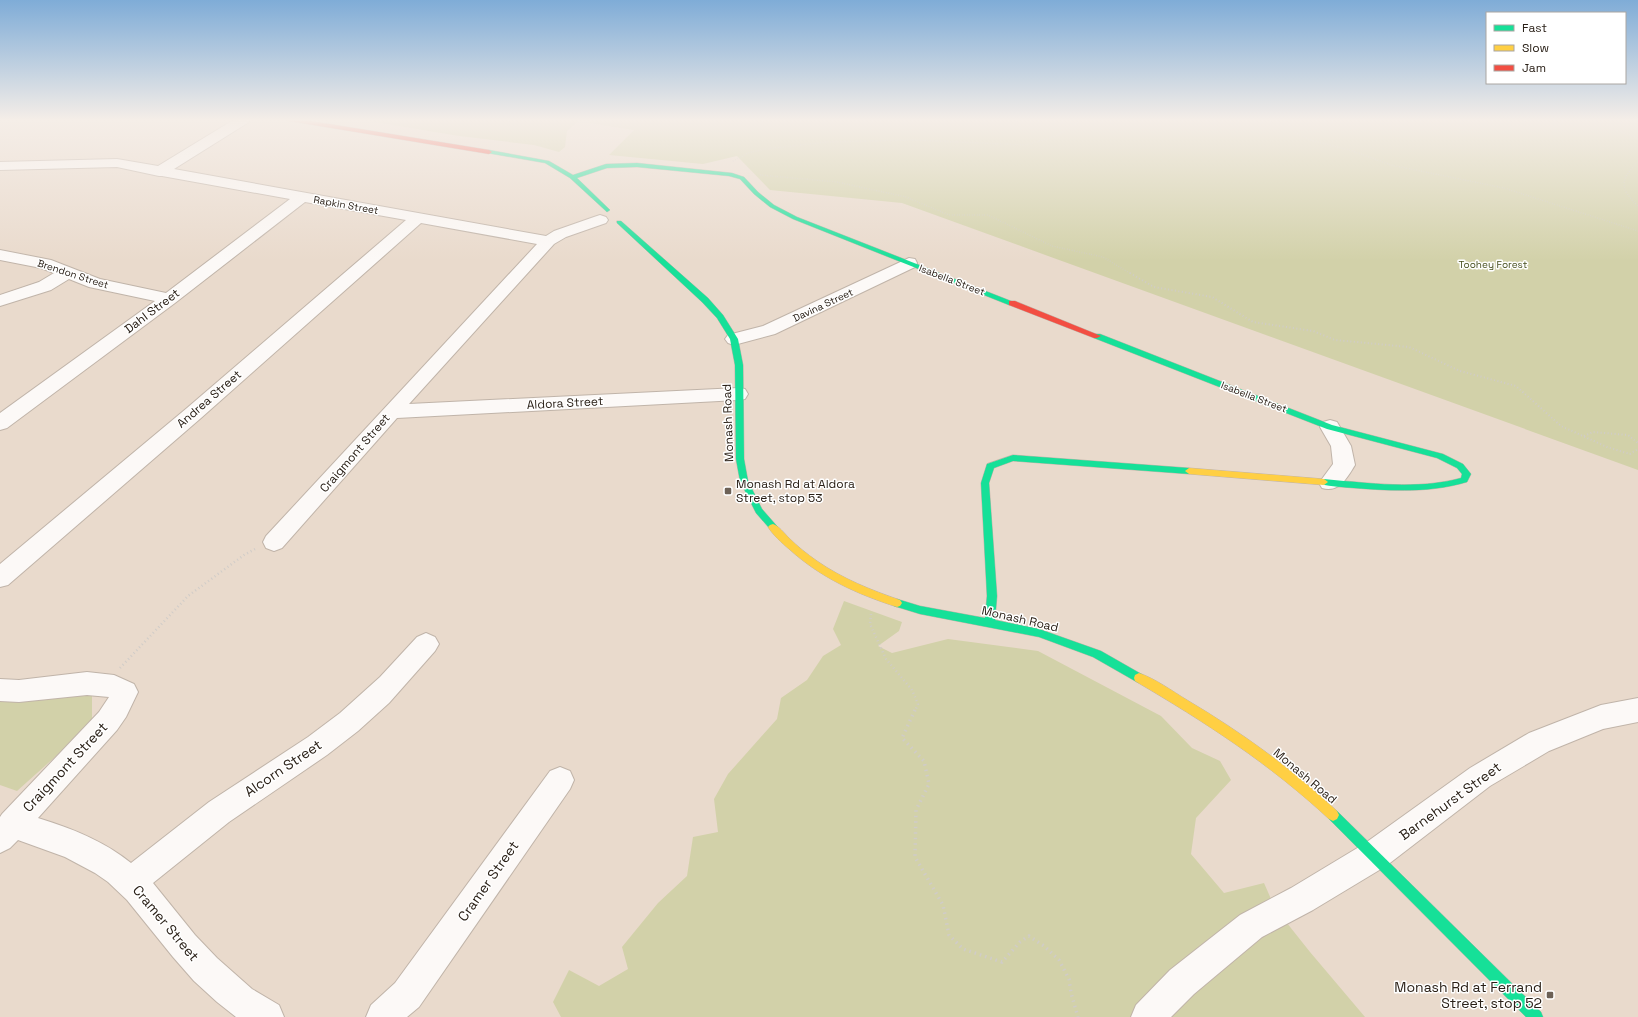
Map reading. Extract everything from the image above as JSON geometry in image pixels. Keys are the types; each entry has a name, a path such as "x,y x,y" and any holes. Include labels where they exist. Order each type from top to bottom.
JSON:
{"street":[{"name":"Rapkin Street","path":"130,166 548,241"},
{"path":"159,172 168,166"},
{"path":"557,166 574,177 604,215 617,209"},
{"name":"Isabella Street","path":"574,177 605,166"},
{"name":"Isabella Street","path":"652,166 730,174 742,178 756,193 772,206 796,218 909,264 1330,427 1440,456 1460,466 1467,474 1464,480 1451,485 1396,487 1014,458 990,466 985,483 992,596 990,623"},
{"name":"Dahl Street","path":"0,423 169,299 302,197"},
{"name":"Monash Road","path":"604,215 608,223 623,220 705,300 720,317 734,338 739,365 738,394 740,459 744,481 759,510 779,534 802,556 828,574 873,596 920,610 1040,633 1097,654 1197,711 1254,748 1310,792 1375,855 1536,1017"},
{"name":"Craigmont Street","path":"274,542 548,241 560,234 604,215"},
{"name":"Andrea Street","path":"0,578 194,413 417,218"},
{"name":"Brendon Street","path":"0,254 45,264 95,283 169,299"},
{"name":"Davina Street","path":"734,338 769,330 909,264"},
{"path":"0,301 45,286 68,272"},
{"name":"Aldora Street","path":"391,412 738,394"},
{"path":"1330,427 1341,446 1344,464 1330,483"},
{"name":"Alcorn Street","path":"131,882 218,812 321,743 348,722 378,696 426,644"},
{"path":"0,690 18,691 93,684 115,688"},
{"name":"Craigmont Street","path":"6,831 108,721 117,709 115,688"},
{"name":"Barnehurst Street","path":"1148,1017 1182,982 1251,926 1302,899 1375,855 1480,777 1539,742 1600,717 1638,710"},
{"name":"Cramer Street","path":"384,1017 407,995 560,780"},
{"name":"Cramer Street","path":"6,831 70,843 102,861 131,882 154,907 173,933 201,966 257,1015"}],"path":[{"path":"730,166 730,174 775,175 837,182 906,196 949,215 988,215 1052,246 1103,257 1154,287 1212,297 1253,322 1313,331 1336,340 1409,347 1460,371 1516,386 1561,426 1607,447 1630,454 1638,449"},
{"path":"1398,166 1504,188 1638,231"},
{"path":"1633,166 1624,181 1625,193 1638,206"},
{"path":"1583,436 1593,432 1628,435 1638,443"},
{"path":"115,688 188,596 244,555 274,542"},
{"path":"873,596 870,624 886,659 912,690 918,704 902,738 924,761 929,784 916,810 915,857 943,905 949,935 963,949 1002,962 1020,942 1029,936 1044,946 1060,960 1069,978 1071,993 1078,1017"}],"green space":[{"name":"Toohey Forest","path":"747,166 1638,166 1638,470 902,203 770,190"},
{"path":"844,601 902,622 899,631 878,646 892,653 948,639 1038,651 1161,716 1192,748 1220,761 1231,780 1196,818 1191,854 1224,893 1264,883 1275,908 1365,1017 561,1017 553,1002 569,970 599,986 628,969 622,947 658,903 687,876 693,837 718,832 714,799 728,774 777,719 781,698 807,680 823,656 841,645 833,629"},
{"path":"92,695 92,720 56,756 17,791 0,785 0,702"}],"traffic: fast":[{"path":"554,166 572,177 607,210"},
{"path":"574,177 605,166"},
{"path":"652,166 730,174 742,178 756,193 772,206 795,218 1012,303"},
{"path":"619,222 705,300 720,317 734,339 739,365 740,459 744,481 759,511 773,527"},
{"path":"1097,336 1330,427 1440,456 1460,466 1467,474 1464,480 1432,487 1414,488 1324,482"},
{"path":"990,623 992,596 985,483 990,466 1013,458 1189,471"},
{"path":"897,603 920,610 1039,633 1097,654 1139,678"},
{"path":"1333,815 1536,1017"}],"traffic: slow":[{"path":"1189,471 1324,482"},
{"path":"773,527 800,553 829,574 862,591 897,603"},
{"path":"1139,678 1191,708 1265,757 1311,794 1333,815"}],"traffic: jam":[{"path":"1012,303 1097,336"}],"place":[{"name":"Monash Rd at Aldora Street, stop 53","path":"728,491"},
{"name":"Monash Rd at Ferrand Street, stop 52","path":"1550,995"}]}
